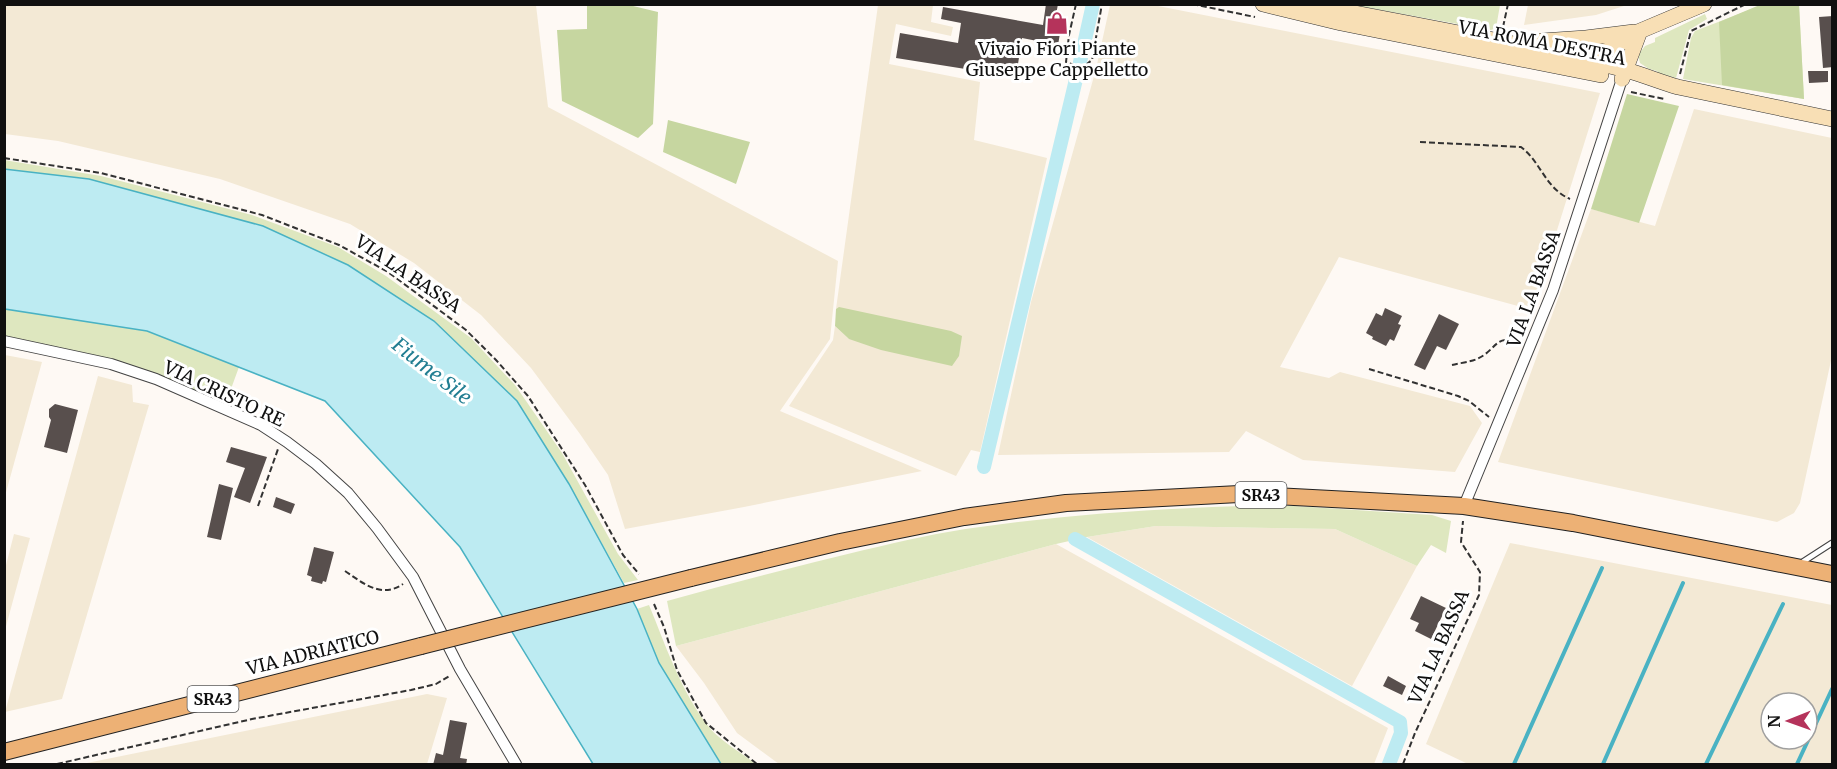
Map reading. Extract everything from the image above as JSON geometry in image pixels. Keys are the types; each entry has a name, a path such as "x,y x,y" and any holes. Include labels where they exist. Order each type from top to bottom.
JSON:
{"main road":[{"name":"VIA ADRIATICO","path":"4,752 691,578 840,542 964,517 1066,503 1239,494 1464,506"},
{"name":"SR43","path":"1464,506 1573,523 1833,574"}],"street":[{"name":"VIA ROMA DESTRA","path":"1263,4 1403,35 1624,74"},
{"name":"VIA ROMA DESTRA","path":"1308,4 1577,59 1656,87 1676,87 1833,119"},
{"path":"1577,59 1609,50 1640,31 1704,4"},
{"path":"1502,42 1540,42 1640,31"},
{"path":"1624,74 1640,31"},
{"name":"VIA ROMA DESTRA","path":"1403,35 1427,34 1548,58 1577,59"},
{"name":"VIA LA BASSA","path":"1464,506 1553,290 1624,74"},
{"name":"VIA CRISTO RE","path":"4,341 76,355 156,379 261,425 316,464 348,493 378,528 413,577 460,669 516,765"}],"lane":[{"path":"1795,567 1833,543"}],"path":[{"path":"1076,4 1066,62 1082,68 1092,60 1102,4"},
{"path":"1502,42 1508,4"},
{"path":"1676,87 1691,31 1746,4"},
{"path":"1420,142 1521,147 1551,187 1563,196 1581,204"},
{"name":"VIA LA BASSA","path":"4,158 101,172 262,215 339,245 388,273 466,330 528,396 585,485 623,555 642,578"},
{"path":"1452,365 1477,359 1500,340 1508,338 1531,347"},
{"path":"1369,369 1469,401 1499,424"},
{"path":"258,506 282,439"},
{"name":"VIA LA BASSA","path":"1403,765 1479,595 1480,572 1461,542 1464,506"},
{"path":"345,571 371,589 382,591 399,586 413,577"},
{"path":"664,627 677,670 706,723 757,765"},
{"path":"57,765 252,719 411,690 436,684 460,669"}],"shaded area":[{"path":"5,4 536,5 548,107 838,261 830,339 780,411 922,471 625,529 608,475 531,368 481,315 414,263 350,224 220,179 58,141 5,134"},
{"path":"1528,4 1627,5 1596,15 1524,25"},
{"path":"878,5 933,5 931,22 953,27 951,36 896,24 889,64 980,82 974,140 1047,158 980,452 971,450 956,476 789,406 833,340 835,326 849,339 839,308 836,309"},
{"path":"1110,5 1153,5 1600,93 1532,310 1339,257 1280,367 1329,378 1340,372 1470,406 1482,423 1455,472 1303,460 1246,431 1229,452 998,455 1031,302 1096,69"},
{"path":"1694,109 1832,138 1832,356 1800,503 1794,513 1777,522 1498,462 1591,209 1655,226"},
{"path":"5,355 42,362 5,496"},
{"path":"98,376 132,385 133,402 149,405 62,699 5,712"},
{"path":"1156,526 1335,529 1417,566 1352,686 1087,537"},
{"path":"14,534 30,538 5,630 5,569"},
{"path":"1510,543 1832,605 1832,764 1468,764 1426,744"},
{"path":"1056,544 1388,728 1374,764 779,764 737,733 676,646"},
{"path":"427,694 447,698 427,764 82,764"}],"green space":[{"path":"1500,4 1496,28 1491,30 1353,5"},
{"path":"1762,4 1799,5 1804,99 1722,85 1719,22"},
{"path":"587,5 629,5 658,12 653,124 638,138 562,101 557,30 587,29"},
{"path":"1762,5 1799,5 1804,99 1683,79 1691,38 1695,31"},
{"path":"1705,14 1707,19 1689,30 1676,78 1658,73 1640,63 1638,55 1645,46 1655,42 1655,38"},
{"path":"1627,94 1679,106 1639,223 1591,209"},
{"path":"668,120 750,142 736,184 663,152"},
{"path":"4,160 101,176 252,215 338,247 386,276 471,338 515,385 562,453 618,554 638,580 624,583 569,484 517,401 89,179 5,169"},
{"path":"839,307 951,331 962,336 959,356 952,366 881,350 849,339 835,326 836,309"},
{"path":"4,309 147,331 239,367 224,408 156,379 5,341"},
{"path":"1279,505 1432,515 1451,521 1446,553 1431,545 1417,566 1335,529 1156,526 1056,544 676,646 667,601 864,550 965,529 1129,511"},
{"path":"649,605 675,668 699,713 719,737 756,764 721,764 659,663 637,609"}],"water":[{"name":"Fiume Sile","path":"4,169 89,179 263,226 348,265 434,321 517,401 569,484 637,609 659,663 721,764 593,764 460,547 325,401 147,331 5,309"}],"building":[{"path":"1046,4 1058,4 1056,15 1063,16 1058,45 1022,38 1016,77 896,58 900,33 958,43 961,23 941,19 943,7 1043,25"},
{"path":"1833,16 1833,67 1823,68 1819,17"},
{"path":"1808,71 1828,71 1828,82 1809,83"},
{"path":"1385,308 1402,316 1394,341 1390,339 1386,346 1366,333 1376,313 1382,316"},
{"path":"1439,314 1459,324 1446,350 1437,346 1425,370 1414,365"},
{"path":"55,404 78,410 67,453 44,447 51,420 49,409"},
{"path":"231,447 267,457 250,503 234,497 245,468 226,462"},
{"path":"219,484 233,488 221,540 207,537"},
{"path":"276,497 295,504 291,514 273,507"},
{"path":"314,547 334,552 326,582 323,581 322,584 311,581 312,577 307,575"},
{"path":"1421,596 1446,608 1431,639 1415,631 1419,623 1410,619"},
{"path":"1388,676 1406,686 1402,695 1383,686"},
{"path":"450,720 467,723 460,758 467,759 466,765 433,765 436,753 443,755"}],"waterway":[{"path":"1080,62 1093,4"},
{"path":"984,467 1077,75"},
{"path":"1075,539 1400,722 1401,733 1389,764"},
{"path":"1514,764 1602,568"},
{"path":"1603,764 1683,583"},
{"path":"1706,764 1783,604"},
{"path":"1797,764 1832,689"}],"place":[{"name":"Vivaio Fiori Piante Giuseppe Cappelletto","path":"1057,23"}]}
